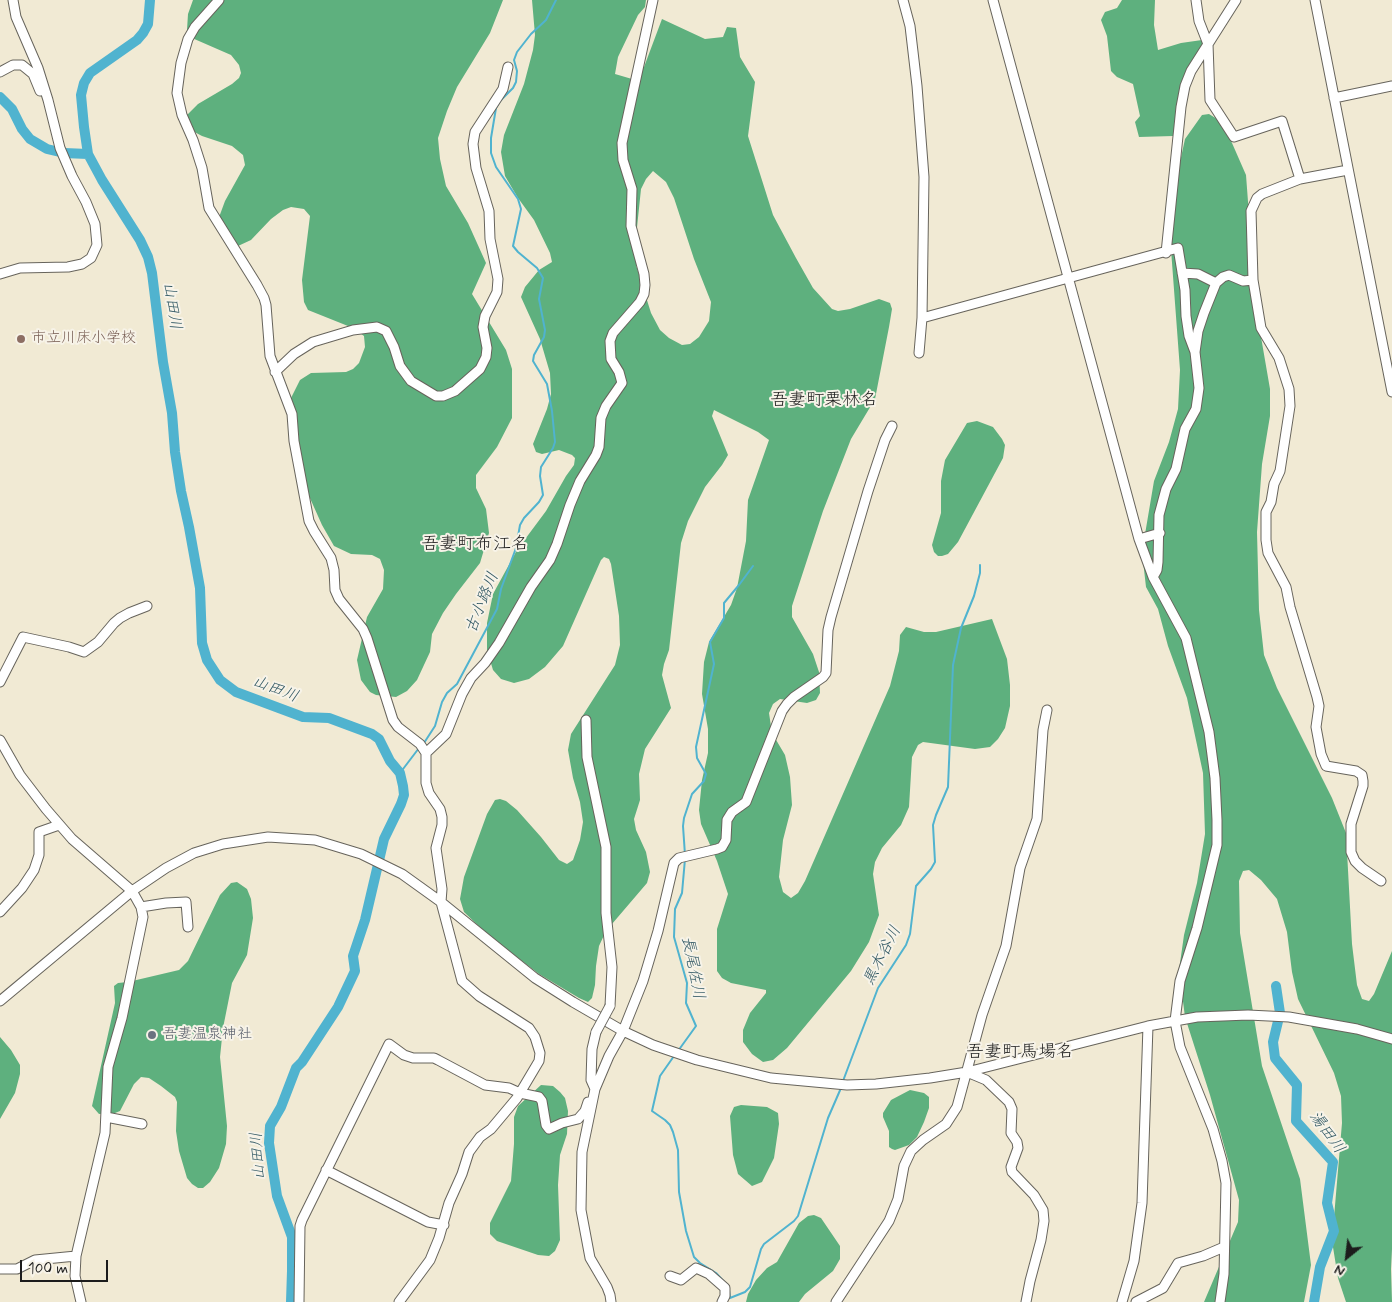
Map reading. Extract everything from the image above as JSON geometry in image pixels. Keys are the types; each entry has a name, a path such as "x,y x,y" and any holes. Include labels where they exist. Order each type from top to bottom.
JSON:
{"street":[{"path":"0,274 20,268 77,266 86,262 97,245 95,224 60,148 38,68 16,17 13,0"},
{"path":"219,0 195,27 184,49 178,93 179,104 202,168 209,208 264,298 270,356 292,414 294,441 310,521 331,558 338,599 363,629 393,720 398,727 424,748 426,783 429,792 440,809 442,817 442,825 436,848 442,889 441,902 462,981 480,996 529,1028 535,1037 540,1053 539,1061 520,1093 495,1124 480,1136 469,1152 430,1260 400,1302"},
{"path":"424,748 446,734 462,694 471,678 485,663 499,643 531,587 550,560 558,544 580,481 599,447 601,418 606,406 622,383 620,372 611,359 610,341 613,333 640,302 644,294 645,285 644,274 631,226 632,189 623,160 622,143 653,0"},
{"path":"903,0 910,26 924,177 922,318 919,353"},
{"path":"993,0 1139,539 1153,577 1186,638 1209,732 1216,794 1216,845 1197,928 1180,981 1175,1021 1180,1048 1213,1129 1226,1183 1224,1274 1220,1302"},
{"path":"1196,0 1198,21 1208,44 1210,100 1234,137 1282,121 1300,179"},
{"path":"1166,253 1181,107 1185,86 1191,71 1236,0"},
{"path":"1315,0 1392,392"},
{"path":"0,72 14,65 22,65 33,74 41,94 44,99 48,100"},
{"path":"275,372 294,354 313,342 352,330 376,327 386,331 400,366 411,381 436,396 443,396 455,391 480,369 486,357 487,348 483,327 485,316 497,292 498,279 490,239 489,211 476,168 473,144 475,132 503,89 508,67"},
{"path":"1334,98 1392,86"},
{"path":"1348,170 1300,179 1262,194 1253,204 1251,210 1253,280 1261,328 1279,358 1289,389 1290,406 1280,471 1274,484 1271,502 1266,512 1268,553 1286,587 1290,608 1317,697 1319,706 1316,727 1321,754 1326,766 1356,770 1362,774 1363,786 1351,824 1351,852 1355,861 1362,868 1381,881"},
{"path":"922,318 1166,253 1178,248 1189,336 1195,352 1199,388 1196,409 1185,429 1176,469 1166,489 1159,515 1158,562 1157,570 1153,577"},
{"path":"1182,273 1198,274 1216,283"},
{"path":"1195,352 1198,331 1216,283 1228,275 1243,281 1253,280"},
{"path":"611,1302 610,1295 590,1258 581,1210 582,1152 595,1089 609,1056 626,1033 658,932 674,863 679,858 717,849 722,846 726,840 727,820 732,812 746,802 782,711 794,697 826,673 828,630 831,617 868,491 885,440 892,426"},
{"path":"1139,539 1160,533"},
{"path":"0,682 22,637 70,647 84,652 98,642 120,618 147,606"},
{"path":"836,1302 889,1221 898,1199 907,1158 916,1145 946,1124 957,1107 982,1015 1006,946 1020,868 1037,819 1043,730 1047,710"},
{"path":"586,720 587,757 606,847 606,914 612,967 610,1006 593,1040 591,1080 595,1089"},
{"path":"0,740 20,775 59,825 85,851 132,891 141,907 142,924 122,1018 108,1067 103,1139 76,1256 75,1276 81,1302"},
{"path":"0,912 22,888 34,870 39,855 39,832 59,825"},
{"path":"0,1001 132,891 166,868 194,853 223,844 268,837 315,840 361,854 402,874 441,902 535,978 626,1033 697,1060 772,1078 847,1085 930,1078 967,1072 1148,1026 1197,1018 1248,1015 1289,1017 1357,1028 1392,1039"},
{"path":"141,907 186,902 188,927"},
{"path":"1122,1302 1134,1261 1142,1203 1148,1026"},
{"path":"299,1302 300,1226 304,1213 389,1044 404,1055 414,1058 434,1058 486,1085 509,1088 541,1099 546,1126 549,1128 581,1117 590,1095 595,1089"},
{"path":"967,1072 986,1080 1009,1102 1012,1109 1010,1132 1018,1148 1011,1167 1012,1172 1034,1195 1043,1210 1042,1240 1026,1302"},
{"path":"106,1117 142,1124"},
{"path":"326,1170 428,1222 444,1225"},
{"path":"1136,1302 1163,1288 1178,1263 1203,1256 1224,1247"},
{"path":"0,1269 17,1269 35,1260 76,1256"},
{"path":"670,1276 681,1280 696,1268 709,1274 725,1288 722,1302"}],"green space":[{"path":"193,0 503,0 490,33 457,87 438,138 446,186 468,223 486,263 472,294 506,350 512,369 512,418 497,447 476,475 476,488 486,509 489,533 480,563 443,613 432,634 430,652 417,680 407,691 396,697 376,695 370,692 361,680 357,660 367,617 383,589 384,570 380,559 372,555 351,554 334,546 322,525 305,487 291,417 291,398 300,380 311,373 346,372 353,369 359,363 365,347 364,336 353,328 308,310 304,302 302,280 310,216 304,209 291,207 283,210 271,219 251,240 238,246 218,220 225,201 245,165 243,155 232,146 202,136 187,128 184,118 198,104 232,84 239,78 241,73 239,65 231,55 192,38 187,30 188,14"},
{"path":"532,0 646,0 645,7 638,15 618,57 615,74 632,79 644,67 662,19 705,39 723,37 727,27 736,28 740,57 755,82 748,136 773,215 796,258 813,288 832,309 838,311 850,309 879,299 890,303 892,309 875,399 851,439 823,511 792,606 792,617 813,654 819,672 820,693 816,700 807,703 780,699 773,704 769,713 772,733 785,755 790,777 792,805 783,840 779,877 783,892 791,898 798,893 805,881 890,686 899,651 900,635 906,627 924,632 936,632 992,619 1007,659 1010,706 1005,728 990,747 975,749 923,742 918,745 912,757 909,807 901,825 882,848 875,862 873,874 879,915 869,942 851,971 787,1048 773,1060 763,1062 752,1054 743,1042 743,1030 750,1013 766,993 766,990 731,983 722,978 717,971 717,929 728,894 717,861 701,824 699,810 702,780 708,753 708,729 702,694 704,662 709,642 731,605 737,588 746,541 748,500 769,440 758,432 714,410 712,416 728,455 705,487 688,521 681,543 669,650 662,675 671,708 645,749 639,774 640,800 634,819 636,830 646,852 650,872 647,883 606,931 599,946 592,998 588,1002 579,998 539,974 487,934 464,912 460,899 464,877 487,814 495,800 506,801 517,810 559,860 567,864 573,860 580,840 583,822 568,750 571,734 615,665 620,645 619,616 611,564 609,559 604,557 563,646 545,667 529,679 514,683 501,679 493,670 487,650 487,623 493,594 517,550 546,511 574,465 575,458 559,450 542,454 536,452 533,444 551,394 550,373 540,339 521,297 525,287 539,270 552,262 550,253 534,220 505,176 501,152 504,135 524,84 535,35","holes":["653,171 666,182 674,198 694,259 711,302 709,321 699,337 690,344 682,345 669,338 660,330 651,313 636,265 636,237 641,189"]},
{"path":"1122,0 1155,0 1154,25 1158,50 1181,43 1202,40 1203,47 1177,108 1173,136 1139,137 1135,122 1140,116 1133,84 1117,77 1111,71 1107,36 1101,20 1105,12 1117,8"},
{"path":"1209,114 1217,119 1232,143 1246,175 1256,308 1270,389 1270,416 1262,464 1257,532 1259,610 1264,655 1277,688 1332,798 1346,833 1352,944 1357,985 1362,999 1369,1001 1374,994 1392,951 1392,1302 1346,1302 1338,1278 1332,1241 1342,1123 1341,1096 1334,1073 1298,999 1292,972 1287,932 1277,899 1261,880 1249,870 1243,871 1239,881 1240,933 1262,1066 1300,1179 1311,1265 1304,1302 1204,1302 1238,1222 1239,1200 1210,1095 1185,1017 1179,970 1184,935 1197,883 1205,834 1203,773 1187,698 1168,646 1158,609 1146,587 1142,552 1154,481 1169,442 1178,409 1180,370 1170,236 1177,176 1185,139 1202,115"},
{"path":"977,421 993,427 1002,439 1005,445 1003,458 958,542 948,554 938,556 934,552 932,545 941,513 941,481 945,460 967,423"},
{"path":"237,882 247,889 251,899 253,918 247,955 232,983 223,1028 220,1057 227,1126 226,1144 219,1168 210,1182 203,1188 198,1188 187,1178 179,1151 176,1131 177,1102 175,1097 161,1086 149,1078 141,1077 134,1084 120,1111 99,1114 92,1106 115,1003 114,986 118,983 179,970 188,961 220,895 231,883"},
{"path":"0,1037 20,1065 20,1074 15,1093 0,1119"},
{"path":"541,1085 553,1086 560,1092 565,1098 568,1111 567,1134 560,1155 558,1185 560,1240 555,1251 549,1256 538,1255 497,1241 490,1234 490,1223 511,1181 514,1117 518,1106"},
{"path":"910,1090 924,1093 929,1097 929,1108 917,1137 909,1145 895,1150 889,1147 889,1131 883,1113 891,1100"},
{"path":"741,1105 767,1107 778,1113 779,1124 774,1158 762,1182 752,1186 738,1174 733,1155 730,1116 734,1107"},
{"path":"814,1215 821,1218 840,1246 840,1259 833,1271 805,1294 799,1302 746,1302 756,1280 767,1268 777,1262 799,1223 808,1216"}],"waterway":[{"name":"山田川","path":"150,0 148,24 143,33 137,40 90,73 84,83 81,95 88,154 140,240 148,257 152,273 163,362 172,413 175,452 200,588 202,643 207,660 220,680 236,692 303,717 329,718 372,734 379,739 390,761 400,773 404,795 384,839 365,920 353,956 355,971 338,1007 302,1062 296,1068 281,1107 270,1126 269,1143 277,1196 292,1237 291,1302"},
{"name":"古小路川","path":"424,743 435,726 442,702 447,693 457,684 497,609 501,589 516,548 520,525 543,495 540,476 541,467 555,442 547,384 533,361 534,355 544,337 545,330 539,299 543,278 537,268 513,246 521,209 518,199 496,167 491,153 491,138 496,108 516,82 517,71 514,60 517,52 531,34 546,20 556,0"},
{"name":"山田川","path":"0,97 12,109 22,129 30,139 47,149 64,153 88,154"},
{"name":"黒木谷川","path":"843,1081 878,988 906,945 910,934 916,886 935,862 933,825 948,787 953,665 961,628 974,596 980,573 980,565"},
{"name":"長尾佐川","path":"685,855 684,818 692,794 704,781 706,774 697,758 696,747 714,664 710,642 724,618 724,603 753,566"},
{"name":"古小路川","path":"400,773 419,748"},
{"name":"長尾佐川","path":"678,1051 696,1026 686,1003 687,983 674,937 675,909 682,893 685,859"},
{"name":"湯田川","path":"1276,986 1280,1013 1273,1042 1275,1058 1297,1085 1296,1121 1333,1162 1327,1203 1334,1231 1320,1267 1314,1302"},
{"name":"長尾佐川","path":"674,1056 660,1076 652,1111 665,1120 673,1132 678,1150 679,1192 686,1231 694,1257 716,1273 726,1284"},
{"name":"黒木谷川","path":"730,1298 745,1292 750,1287 764,1244 798,1216 828,1118 841,1088"},
{"name":"黒木谷川","path":"729,1290 730,1298"}],"place":[{"name":"市立川床小学校","path":"21,339"},
{"name":"吾妻温泉神社","path":"152,1035"}],"district":[{"name":"吾妻町栗林名","path":"824,401"},
{"name":"吾妻町布江名","path":"475,545"},
{"name":"吾妻町馬場名","path":"1020,1053"}]}
